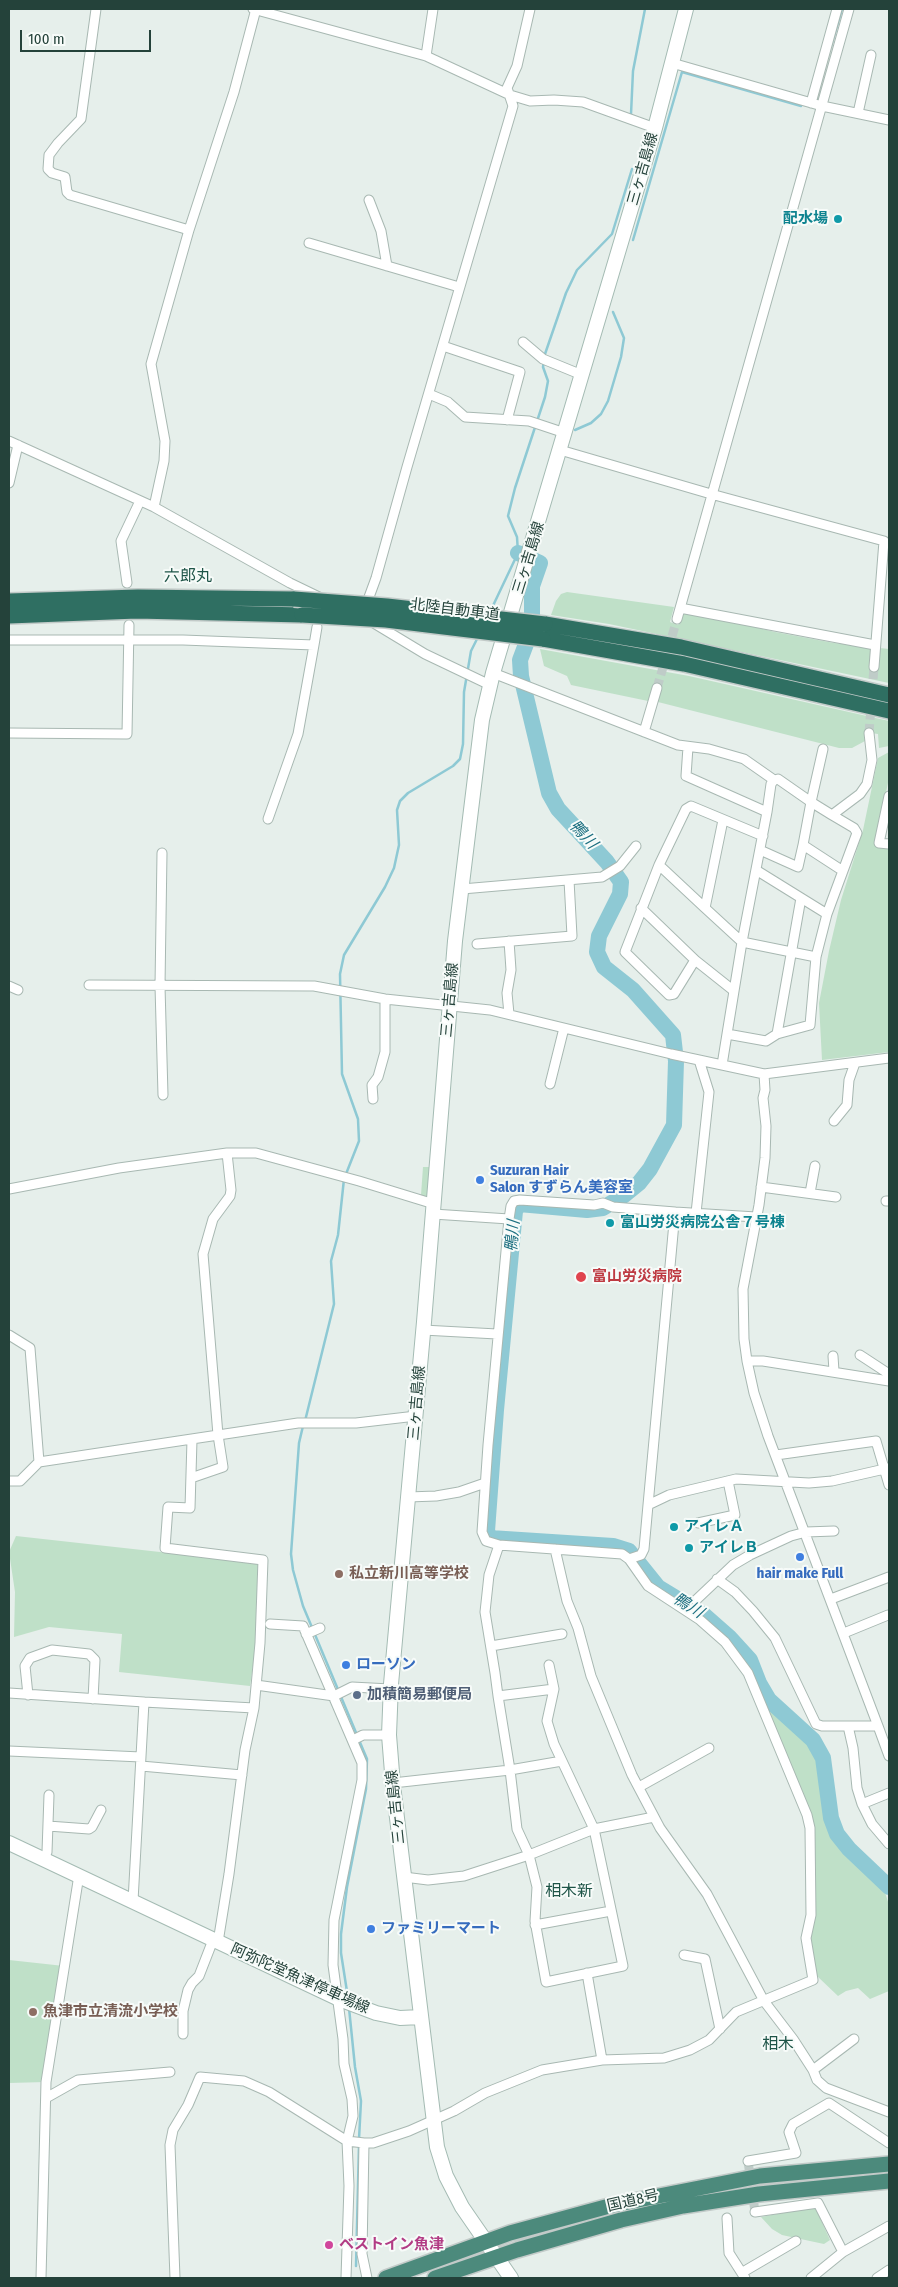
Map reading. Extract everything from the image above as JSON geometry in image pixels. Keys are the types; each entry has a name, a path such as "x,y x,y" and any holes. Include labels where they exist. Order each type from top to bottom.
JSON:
{"highway":[{"name":"北陸自動車道","path":"9,601 138,597 294,599 387,606 544,631 681,647 885,694"},
{"name":"北陸自動車道","path":"9,616 137,611 302,614 544,631 889,710"},
{"name":"国道8号","path":"386,2278 486,2241 614,2205 760,2176 889,2164"},
{"name":"国道8号","path":"435,2278 497,2257 621,2220 683,2206 760,2194 889,2181"}],"main road":[{"name":"三ヶ吉島線","path":"421,2016 392,1783 389,1735 390,1689 416,1416 449,1007 482,720 492,679 655,128 686,9"},
{"name":"阿弥陀堂魚津停車場線","path":"9,1843 339,1999 376,2013 400,2018 421,2016"},
{"path":"421,2016 433,2119 446,2176 462,2207 511,2278"}],"street":[{"path":"96,9 81,119 58,143 49,156 48,169 65,177 67,192 70,195 189,230"},
{"path":"154,507 164,461 165,441 151,364 189,230 234,92 255,9 426,56 510,96 530,101 583,102 655,128"},
{"path":"426,56 434,9"},
{"path":"362,616 376,578 513,106 507,88 516,66 530,9"},
{"path":"811,102 837,9"},
{"path":"677,619 849,9"},
{"path":"858,113 871,55"},
{"path":"672,63 822,106 889,120"},
{"path":"369,200 381,231 387,266"},
{"path":"308,244 459,287"},
{"path":"523,342 542,359 582,375"},
{"path":"443,346 520,372 507,420"},
{"path":"429,394 448,402 465,417 528,421 565,433"},
{"path":"9,483 13,443 154,507 290,584 362,616 426,654 688,747 709,749 744,759 774,780 778,779 854,828 857,833 826,914 816,957 810,1025 777,1034 766,1041 727,1034"},
{"path":"560,450 711,494 884,541 874,666"},
{"path":"127,583 121,541 140,501"},
{"path":"680,608 875,645"},
{"path":"9,733 127,734 129,625"},
{"path":"268,820 298,734 317,627"},
{"path":"9,640 183,640 314,645"},
{"path":"644,732 657,688"},
{"path":"832,814 860,794 867,784 872,760 869,732"},
{"path":"688,747 686,776 766,812"},
{"path":"760,850 798,867 823,749"},
{"path":"722,1065 742,942 763,836 771,784 774,780"},
{"path":"889,796 879,843 889,844"},
{"path":"695,960 674,994 669,995 625,952 641,908 686,808 691,806 763,836"},
{"path":"706,908 723,820"},
{"path":"803,845 843,871"},
{"path":"462,889 602,877 610,874 620,866 636,846"},
{"path":"162,853 160,986 162,1095"},
{"path":"660,864 742,942 816,957"},
{"path":"756,870 826,914"},
{"path":"477,944 572,936 569,880"},
{"path":"777,1034 801,898"},
{"path":"641,908 695,960 734,991"},
{"path":"509,941 511,970 507,993 509,1014"},
{"path":"89,985 314,986 385,999 490,1010 764,1074 889,1059"},
{"path":"9,986 18,990"},
{"path":"373,1099 372,1085 378,1077 385,1052 385,999"},
{"path":"550,1084 564,1028"},
{"path":"696,1214 708,1092 699,1060"},
{"path":"834,1121 847,1105 849,1080 855,1063"},
{"path":"764,1074 766,1126 761,1186 743,1289 744,1339 747,1361 754,1393 785,1481 806,1532 889,1756"},
{"path":"191,1478 223,1467 218,1435 203,1254 213,1220 230,1196 232,1190 227,1153"},
{"path":"9,1189 120,1168 227,1153 256,1153 285,1160 433,1209 510,1219"},
{"path":"810,1193 815,1166"},
{"path":"761,1186 836,1197"},
{"path":"175,2278 170,2145 173,2130 188,2105 200,2076 244,2081 253,2084 347,2141 373,2142 409,2131 454,2111 485,2093 542,2070 602,2060 664,2058 690,2050 709,2040 736,2012 813,1980 806,1938 810,1914 810,1828 807,1815 746,1668 725,1642 707,1625 648,1586 630,1559 622,1554 499,1544 486,1541 482,1532 497,1334 511,1206 514,1201 594,1206 604,1203 613,1207 756,1217"},
{"path":"630,1559 640,1555 644,1549 674,1212"},
{"path":"423,1330 497,1334"},
{"path":"9,1335 30,1348 39,1462"},
{"path":"860,1354 889,1374"},
{"path":"833,1356 834,1371"},
{"path":"747,1361 763,1361 834,1371 889,1382"},
{"path":"9,1481 20,1481 39,1462 298,1423 356,1422 416,1416"},
{"path":"183,2034 183,2011 188,1990 199,1976 215,1941 230,1874 245,1750 254,1708 260,1643 263,1560 165,1548 168,1508 190,1508 192,1440"},
{"path":"776,1455 876,1441 887,1468 889,1485"},
{"path":"648,1505 669,1495 728,1481 752,1479 809,1483 832,1481 887,1468"},
{"path":"698,1523 735,1515 728,1481"},
{"path":"408,1497 436,1496 460,1492 486,1483"},
{"path":"696,1600 733,1565 750,1555 791,1536 806,1532 834,1531"},
{"path":"499,1544 489,1575 485,1612 510,1770 516,1829 529,1855 537,1887 535,1925 546,1982 623,1966 594,1829 554,1744 547,1721 554,1689 549,1665"},
{"path":"555,1549 568,1601 578,1628 591,1676 654,1817 707,1894 764,2001 813,2070 817,2080 826,2088 889,2112"},
{"path":"831,1599 889,1577"},
{"path":"717,1579 735,1592 775,1638 816,1724 822,1726 878,1726"},
{"path":"844,1633 888,1615"},
{"path":"270,1624 303,1626 362,1762 362,1780 334,1920 333,1965 339,1999 344,2064 352,2099 353,2116 347,2141 346,2278"},
{"path":"306,1634 320,1628"},
{"path":"490,1646 562,1634"},
{"path":"28,1695 26,1666 30,1658 52,1650 89,1654 95,1660 93,1699"},
{"path":"256,1685 334,1696 352,1687 390,1689"},
{"path":"498,1696 554,1689"},
{"path":"9,1693 254,1708"},
{"path":"133,1901 144,1702"},
{"path":"848,1726 853,1748 857,1788 862,1804 872,1824 889,1844"},
{"path":"353,1740 363,1735 389,1735"},
{"path":"639,1787 709,1748"},
{"path":"9,1751 141,1761 242,1775"},
{"path":"392,1783 510,1770 562,1761"},
{"path":"862,1804 889,1793"},
{"path":"44,1859 47,1852 50,1795"},
{"path":"48,1826 89,1829 92,1828 101,1810"},
{"path":"404,1877 428,1880 464,1876 529,1855 594,1829 654,1817"},
{"path":"41,2278 46,2098 49,2057 79,1876"},
{"path":"535,1925 612,1910"},
{"path":"684,1955 705,1959 720,2029"},
{"path":"587,1974 602,2060"},
{"path":"813,2070 854,2039"},
{"path":"46,2098 78,2080 170,2072"},
{"path":"748,2161 796,2153 789,2132 793,2124 829,2102 889,2143"},
{"path":"364,2143 362,2254 367,2278"},
{"path":"755,2212 818,2203 843,2252"},
{"path":"727,2218 729,2253 744,2275 796,2241"},
{"path":"811,2278 843,2252 887,2227 889,2238"},
{"path":"877,2278 889,2270"}],"green space":[{"path":"567,592 674,607 670,622 678,625 684,610 775,632 834,643 889,649 889,683 609,624 551,615 556,601 561,594"},
{"path":"540,649 689,676 889,721 889,746 879,748 878,734 864,732 865,741 852,748 839,748 658,702 660,691 652,688 648,701 571,685 567,676 544,666"},
{"path":"889,752 889,778 875,845 889,847 889,1052 822,1060 819,1003 829,951 841,900 863,830 878,758"},
{"path":"423,1167 430,1167 427,1197 421,1195"},
{"path":"16,1536 259,1563 256,1645 250,1686 119,1672 122,1634 49,1627 14,1637 15,1592 9,1552"},
{"path":"766,1705 812,1745 818,1757 824,1810 829,1828 842,1850 882,1883 889,1905 889,1991 870,1999 858,1988 846,1991 838,1996 817,1976 810,1945 815,1844 811,1815"},
{"name":"魚津市立清流小学校","path":"9,1960 64,1966 46,2082 9,2083"},
{"path":"815,2207 830,2240 824,2244 782,2235 772,2229 761,2217"}],"waterway":[{"path":"631,114 633,71 645,9"},
{"path":"831,46 842,9"},
{"path":"633,240 682,72 801,106"},
{"path":"490,612 518,553 517,537 508,516 515,488 545,397 548,381 543,367 545,354 566,293 577,270 612,234 632,169"},
{"path":"575,430 591,423 601,414 608,401 621,357 624,338 613,312"},
{"name":"鴨川","path":"518,553 540,563 532,586 532,628 520,660 521,676 549,793 558,809 607,862 621,882 620,894 599,936 597,952 604,967 633,990 673,1035 676,1061 674,1125 650,1169 639,1183 623,1196 603,1208 587,1210 519,1204 515,1211 496,1410 487,1531 490,1538 613,1546 629,1551 658,1587 704,1615 729,1637 750,1660 759,1683 769,1700 813,1740 823,1758 831,1818 837,1834 849,1849 889,1887"},
{"path":"346,1174 359,1141 358,1119 342,1074 340,974 344,955 385,887 394,868 399,845 397,810 400,801 408,793 453,766 460,759 463,744 464,692 471,651 478,637"},
{"path":"305,1421 334,1304 331,1261 338,1235 344,1179"},
{"path":"303,1426 299,1443 291,1554 293,1570 303,1606 357,1735"},
{"path":"348,1998 341,1953 341,1934 347,1887 366,1789 367,1759 359,1740"},
{"path":"349,2008 355,2067 361,2101 359,2139"},
{"path":"356,2266 359,2145"}],"tunnel":[{"path":"657,688 677,619"},
{"path":"869,733 874,667"},
{"path":"748,2161 755,2212"}],"place":[{"name":"配水場","path":"838,219"},
{"name":"Suzuran Hair Salon すずらん美容室","path":"480,1180"},
{"name":"富山労災病院公舎７号棟","path":"610,1223"},
{"name":"富山労災病院","path":"581,1277"},
{"name":"アイレＡ","path":"674,1527"},
{"name":"アイレＢ","path":"689,1548"},
{"name":"hair make Full","path":"800,1557"},
{"name":"私立新川高等学校","path":"339,1574"},
{"name":"ローソン","path":"346,1665"},
{"name":"加積簡易郵便局","path":"357,1695"},
{"name":"ファミリーマート","path":"371,1929"},
{"name":"魚津市立清流小学校","path":"33,2012"},
{"name":"ベストイン魚津","path":"329,2245"}],"district":[{"name":"六郎丸","path":"188,577"},
{"name":"相木新","path":"569,1892"},
{"name":"相木","path":"778,2045"}]}
